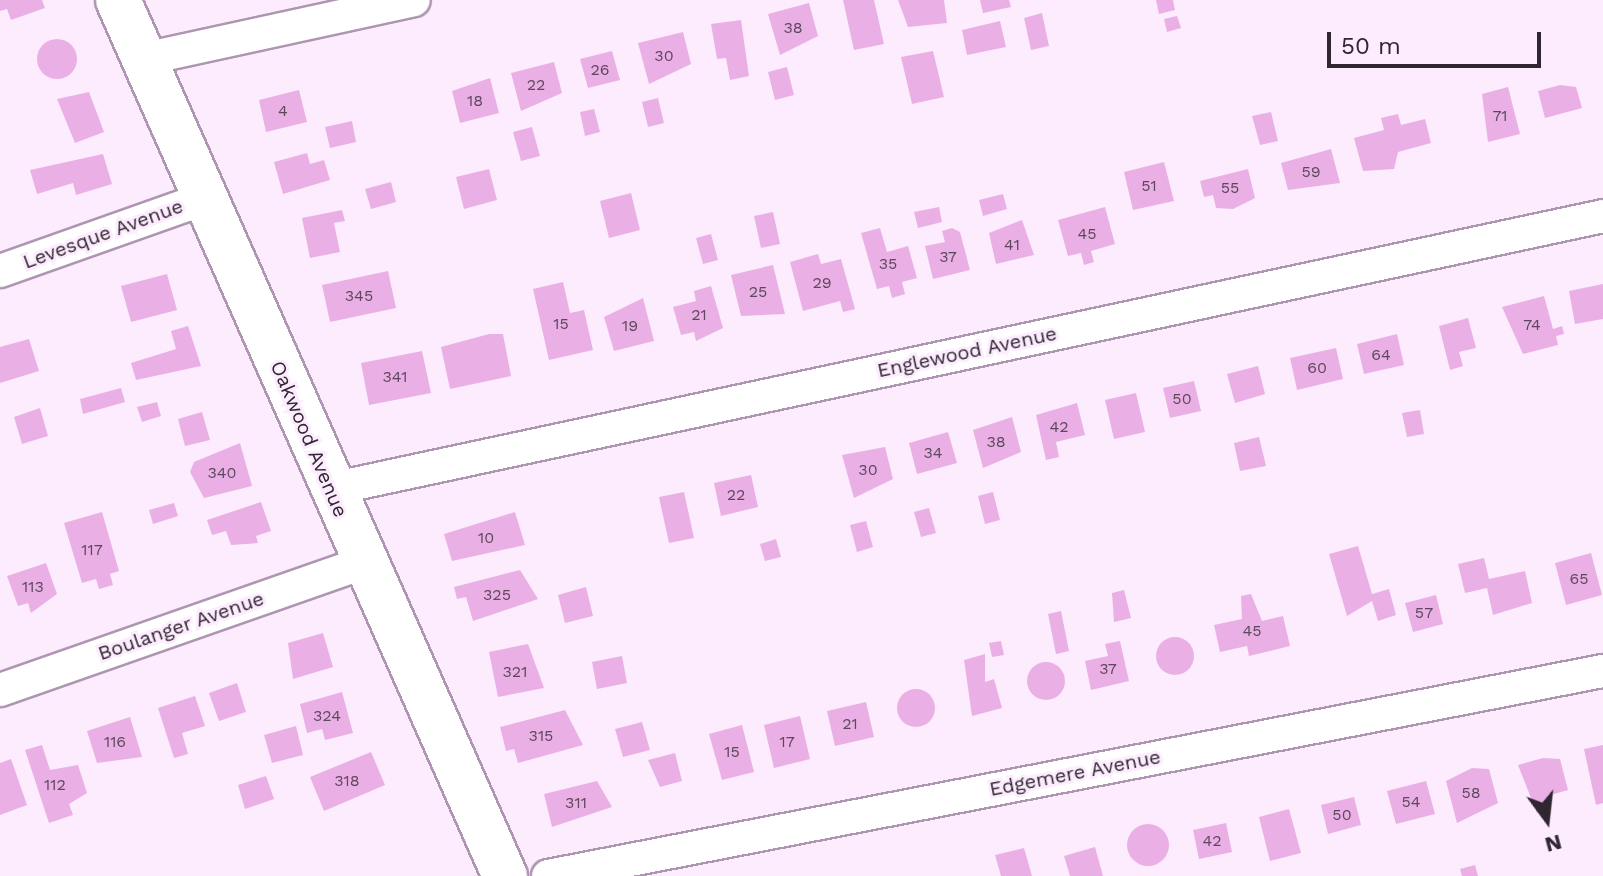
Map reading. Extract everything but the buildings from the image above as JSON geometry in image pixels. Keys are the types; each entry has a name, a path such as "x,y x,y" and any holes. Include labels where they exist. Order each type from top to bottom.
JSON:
{"street":[{"name":"Oakwood Avenue","path":"118,0 362,563 505,876"},
{"path":"144,59 414,0"},
{"name":"Levesque Avenue","path":"0,271 206,198"},
{"name":"Englewood Avenue","path":"331,489 1603,216"},
{"name":"Boulanger Avenue","path":"0,690 362,563"},
{"name":"Edgemere Avenue","path":"548,876 1603,671"}]}
